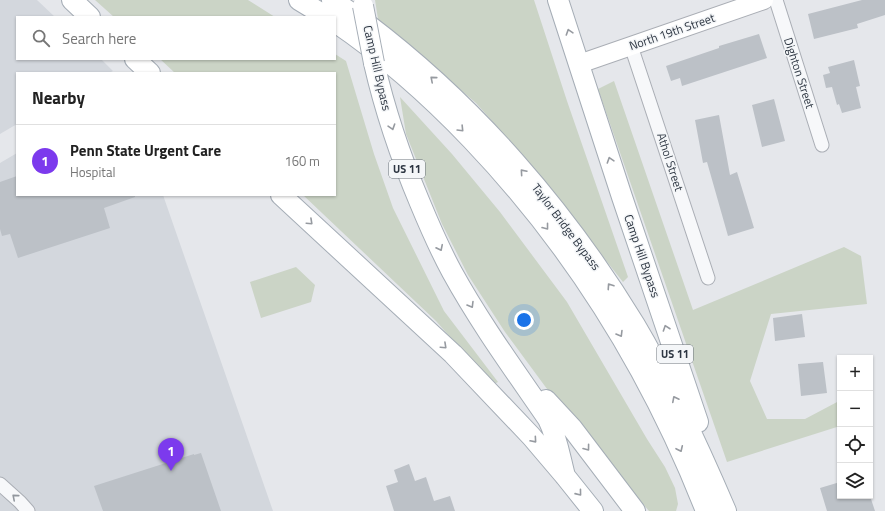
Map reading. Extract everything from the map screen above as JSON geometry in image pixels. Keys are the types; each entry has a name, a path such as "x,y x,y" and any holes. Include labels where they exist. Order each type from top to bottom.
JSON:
{"main road":[{"path":"72,0 89,16"},
{"path":"299,0 325,16"},
{"name":"Taylor Bridge Bypass","path":"332,0 401,51 436,82 500,146 559,214 612,288 639,332 678,404 727,511"},
{"name":"Camp Hill Bypass","path":"558,0 622,198 727,511"},
{"name":"Camp Hill Bypass","path":"362,3 381,93 395,136 424,214 452,272 473,308 548,419 553,429 565,476"},
{"path":"336,23 357,37 390,64 447,115 488,157 517,190 572,260 621,335 642,373 681,452 706,511"},
{"path":"136,60 149,72"},
{"path":"282,196 452,354 531,436 565,476"},
{"path":"497,345 572,428 635,511"},
{"name":"US 11","path":"565,476 593,511"}],"street":[{"name":"North 19th Street","path":"579,64 764,0"},
{"name":"Dighton Street","path":"776,0 822,145"},
{"name":"Athol Street","path":"631,46 708,278"},
{"path":"0,484 28,511"}],"shaded area":[{"path":"0,0 37,0 54,16 16,16 16,60 102,60 113,71 16,72 16,125 0,134"},
{"path":"16,154 16,196 163,196 273,511 0,511 0,163"}],"green space":[{"path":"95,0 248,0 273,16 113,16"},
{"path":"375,0 534,0 567,101 628,277 623,282 517,149 476,103 378,19"},
{"path":"336,55 346,61 374,154 393,208 444,311 498,382 492,385 436,321 304,196 336,196 336,72 174,72 161,60 336,60"},
{"path":"614,81 693,310 844,247 861,256 867,304 771,314 750,381 767,419 805,419 837,402 837,427 727,462 598,89"},
{"path":"400,97 452,154 500,212 567,302 665,467 675,488 678,504 676,511 649,511 639,499 633,495 550,393 505,332 468,275 442,224 406,134"},
{"path":"296,267 315,285 311,302 261,318 250,282"}],"building":[{"path":"862,0 885,0 885,15 857,24 858,28 814,39 808,14"},
{"path":"759,34 767,58 682,86 680,78 671,81 666,66 719,48 719,46"},
{"path":"854,60 860,86 856,87 861,108 842,113 839,104 837,105 832,87 826,88 823,75 830,73 828,67"},
{"path":"774,99 785,141 762,147 752,105"},
{"path":"719,115 730,175 737,172 754,228 728,236 707,162 703,163 695,120"},
{"path":"16,176 16,196 135,197 104,208 110,228 18,258 10,234 2,236 0,229 0,182"},
{"path":"802,314 805,337 775,341 773,318"},
{"path":"823,362 827,393 801,396 798,364"},
{"path":"201,453 221,511 103,511 94,486"},
{"path":"409,464 415,481 426,477 434,501 450,496 455,511 394,511 386,486 398,482 394,470"},
{"path":"837,483 837,499 871,499 875,511 827,511 820,488"}],"place":[{"name":"Penn State Urgent Care","path":"171,471"}]}
